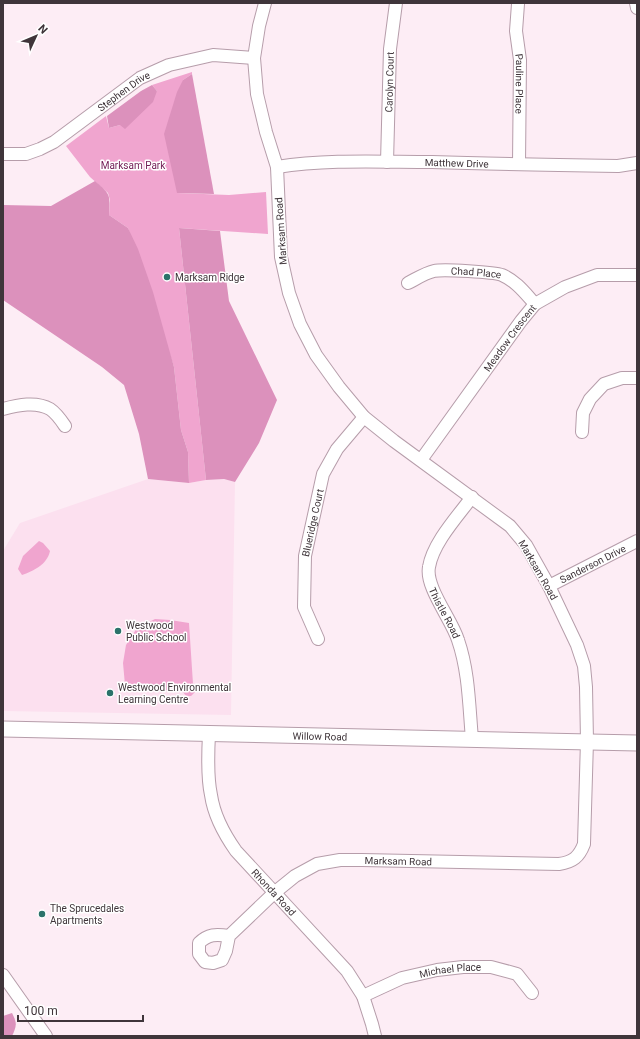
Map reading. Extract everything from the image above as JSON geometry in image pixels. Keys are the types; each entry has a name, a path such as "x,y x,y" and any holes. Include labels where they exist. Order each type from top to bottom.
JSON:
{"main road":[{"name":"Willow Road","path":"3,729 637,743"}],"street":[{"name":"Marksam Road","path":"229,936 274,893 295,876 317,864 340,860 559,864 569,862 577,857 584,844 587,741 584,666 577,645 549,586 526,545 510,526 394,441 364,417 338,387 316,355 295,312 289,293 281,256 277,167 266,132 257,94 254,58 259,26 265,3"},
{"name":"Carolyn Court","path":"387,162 390,49 396,3"},
{"path":"636,3 637,8"},
{"name":"Pauline Place","path":"518,4 516,31 520,60 519,164"},
{"name":"Stephen Drive","path":"3,154 26,154 54,142 140,78 169,65 212,55 254,58"},
{"name":"Matthew Drive","path":"277,167 303,163 387,162 618,166 637,163"},
{"name":"Chad Place","path":"408,283 434,271 492,272 511,280 521,288 535,304"},
{"name":"Meadow Crescent","path":"421,460 520,320 535,304 565,287 597,275 637,275"},
{"path":"582,432 583,413 590,399 604,384 622,378 637,378"},
{"path":"3,408 26,404 42,406 52,410 66,426"},
{"name":"Blueridge Court","path":"318,639 304,607 305,556 323,474 337,449 364,417"},
{"name":"Thistle Road","path":"472,497 433,551 428,569 430,580 436,594 458,639 467,672 472,740"},
{"name":"Sanderson Drive","path":"549,586 637,541"},
{"name":"Rhonda Road","path":"208,734 210,795 224,834 236,851 347,971 363,996 375,1036"},
{"name":"Michael Place","path":"363,996 402,978 437,970 463,967 491,967 517,974 532,993"},
{"path":"3,975 46,1036"}],"shaded area":[{"path":"192,74 214,194 177,193 164,134 177,92 183,80"},
{"path":"152,85 157,91 153,102 125,129 120,125 109,128 107,116 141,91"},
{"path":"95,181 107,192 109,199 109,215 128,228 138,249 153,292 174,367 181,430 188,452 189,483 148,479 139,434 124,385 102,367 3,300 3,205 51,206"},
{"path":"179,228 220,231 229,301 277,400 259,443 235,482 224,479 206,480"},
{"name":"Westwood Public School","path":"148,479 189,483 224,479 235,482 231,715 3,711 3,551 20,523"},
{"path":"12,1013 15,1019 16,1027 12,1036 3,1036 3,1016"}],"green space":[{"name":"Marksam Park","path":"192,72 192,74 183,80 177,193 229,195 266,192 268,234 179,228 206,480 189,483 188,452 181,430 174,367 128,228 109,215 110,200 108,193 90,177 66,146 106,116 109,128 120,125 157,91 152,85"},
{"path":"39,541 43,543 50,551 46,560 43,564 31,572 22,575 18,569 23,556"},
{"path":"155,619 189,623 193,684 197,686 196,691 191,696 186,696 183,692 125,685 123,663 126,645 137,628"}],"place":[{"name":"Marksam Ridge","path":"167,277"},
{"name":"Westwood Public School","path":"118,631"},
{"name":"Westwood Environmental Learning Centre","path":"110,693"},
{"name":"The Sprucedales Apartments","path":"42,914"}]}
